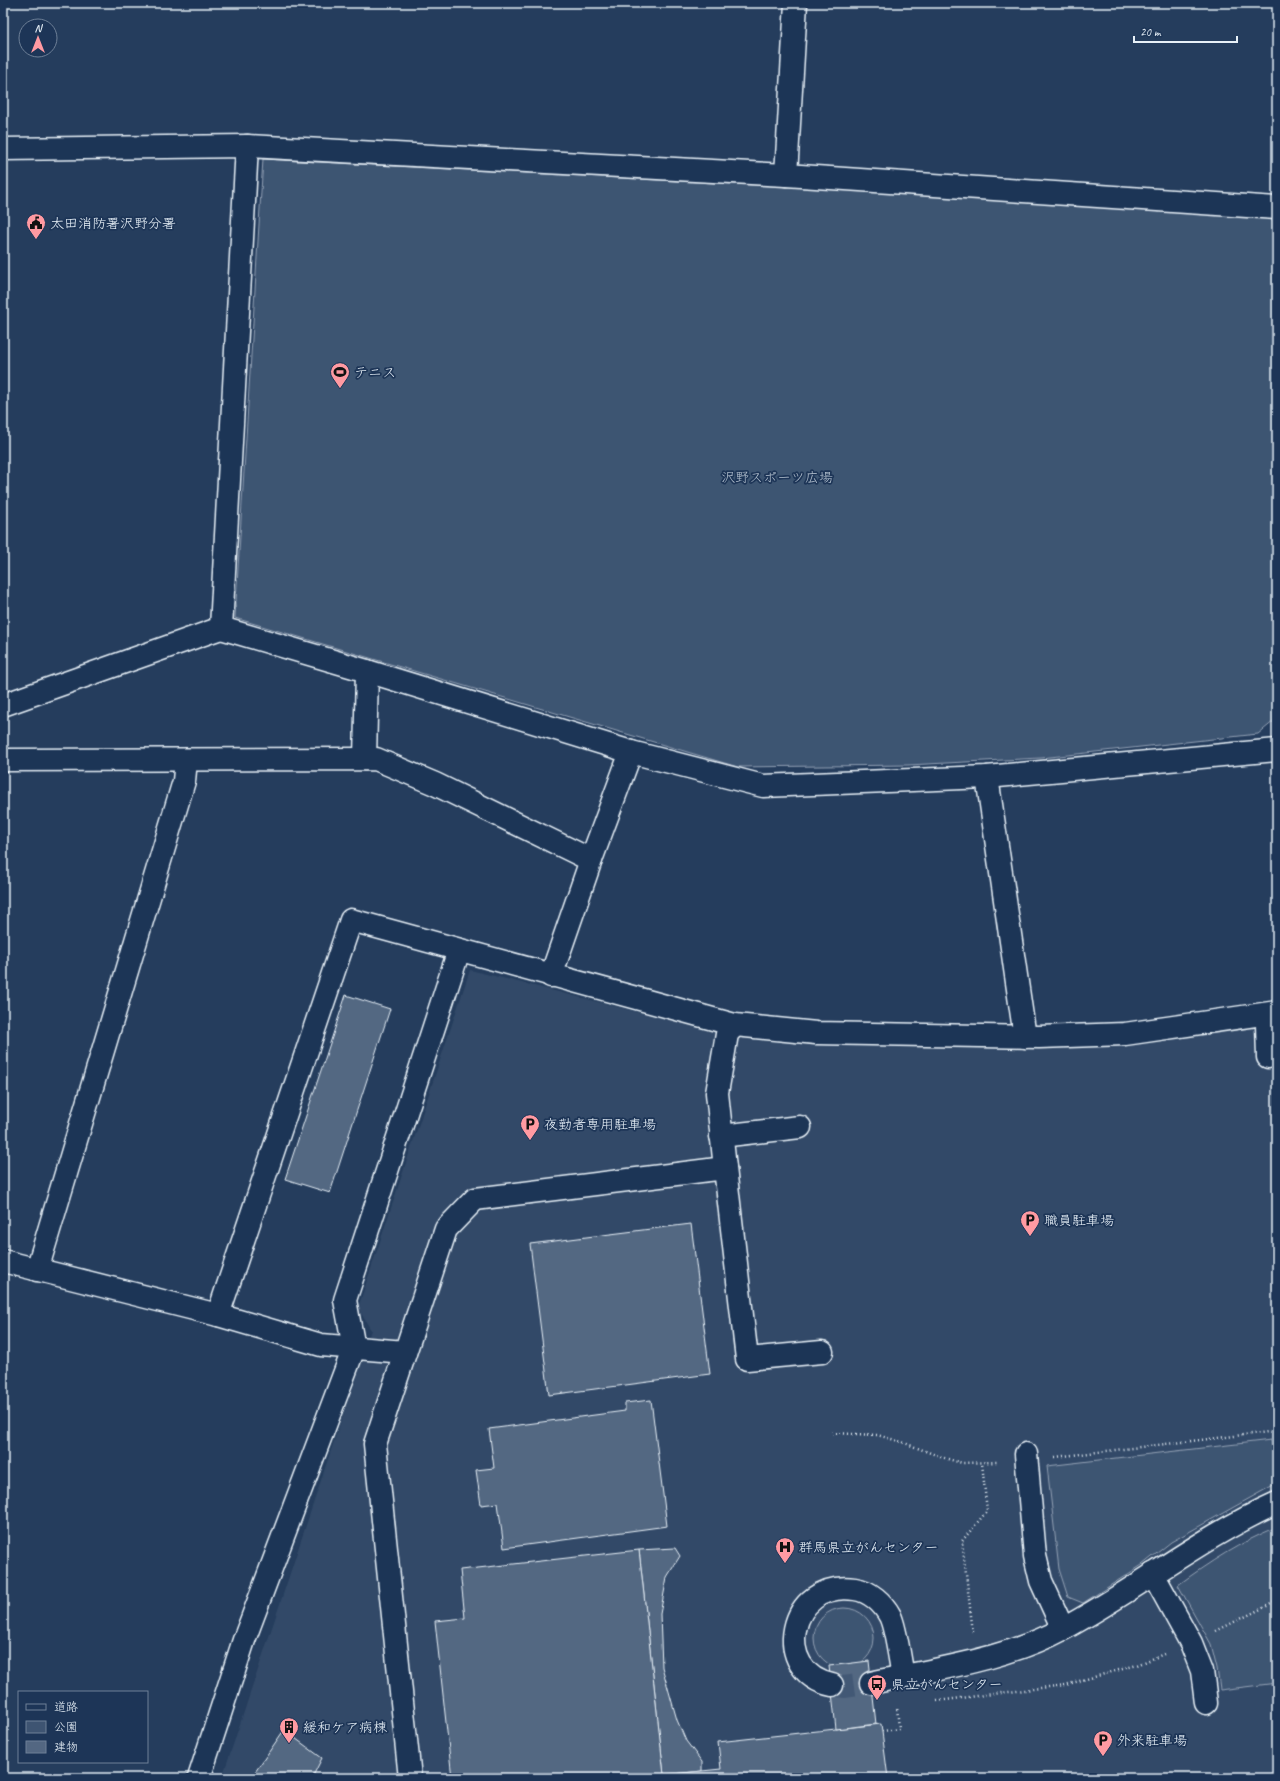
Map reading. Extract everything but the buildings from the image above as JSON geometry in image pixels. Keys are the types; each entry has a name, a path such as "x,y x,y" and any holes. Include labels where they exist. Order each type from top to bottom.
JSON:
{"street":[{"path":"786,175 796,3"},
{"path":"221,628 247,146"},
{"path":"3,149 247,146 786,175 1277,208"},
{"path":"3,706 221,628 631,752 763,786 987,776 1277,750"},
{"path":"365,759 367,671"},
{"path":"551,976 591,860 631,752"},
{"path":"3,760 376,759 435,784 591,860"},
{"path":"36,1270 184,781 186,760"},
{"path":"987,776 1025,1037"},
{"path":"218,1315 351,920 551,976 735,1025 816,1033 1025,1037 1125,1034 1277,1012"},
{"path":"199,1778 244,1640 354,1348 345,1300 458,950"},
{"path":"1268,1057 1267,1024 1277,1016"},
{"path":"735,1025 727,1034 717,1093 747,1359 822,1352"},
{"path":"721,1136 800,1127"},
{"path":"410,1778 375,1444 446,1229 475,1199 725,1168"},
{"path":"3,1261 218,1315 321,1345 405,1352"},
{"path":"1026,1454 1035,1556 1042,1581 1063,1629"},
{"path":"871,1682 976,1660 1030,1644 1063,1629 1198,1545 1250,1515 1277,1503"},
{"path":"1153,1574 1191,1643 1202,1671 1206,1703"},
{"path":"832,1685 823,1684 810,1676 801,1665 796,1652 794,1634 798,1616 810,1601 825,1591 844,1587 862,1590 879,1600 890,1616 903,1676"}],"path":[{"path":"980,1696 962,1541 987,1510 982,1463"},
{"path":"935,1702 1065,1685 1137,1665 1191,1643 1277,1600"},
{"path":"882,1731 899,1729 897,1706 904,1706"}],"shaded area":[{"name":"群馬県立がんセンター","path":"470,970 727,1034 821,1045 1039,1049 1144,1044 1277,1023 1277,1778 222,1778 371,1330 358,1308"}],"green space":[{"name":"沢野スポーツ広場","path":"263,159 1277,213 1277,680 1274,721 1258,734 1041,758 908,765 738,767 235,618"},
{"path":"1271,1440 1277,1471 1277,1483 1171,1542 1142,1565 1083,1603 1068,1597 1059,1569 1047,1466"},
{"path":"1277,1527 1277,1683 1220,1690 1217,1668 1211,1644 1178,1585 1226,1553 1250,1539"},
{"path":"838,1608 850,1608 866,1616 872,1626 874,1638 872,1650 866,1660 850,1668 838,1668 822,1660 814,1644 814,1632 822,1616"}],"tunnel":[{"path":"832,1685 844,1687 871,1683"}],"place":[{"name":"太田消防署沢野分署","path":"36,240"},
{"name":"テニス","path":"340,389"},
{"name":"夜勤者専用駐車場","path":"530,1141"},
{"name":"職員駐車場","path":"1030,1237"},
{"name":"群馬県立がんセンター","path":"785,1564"},
{"name":"県立がんセンター","path":"877,1701"},
{"name":"緩和ケア病棟","path":"289,1744"},
{"name":"外来駐車場","path":"1103,1757"}]}
